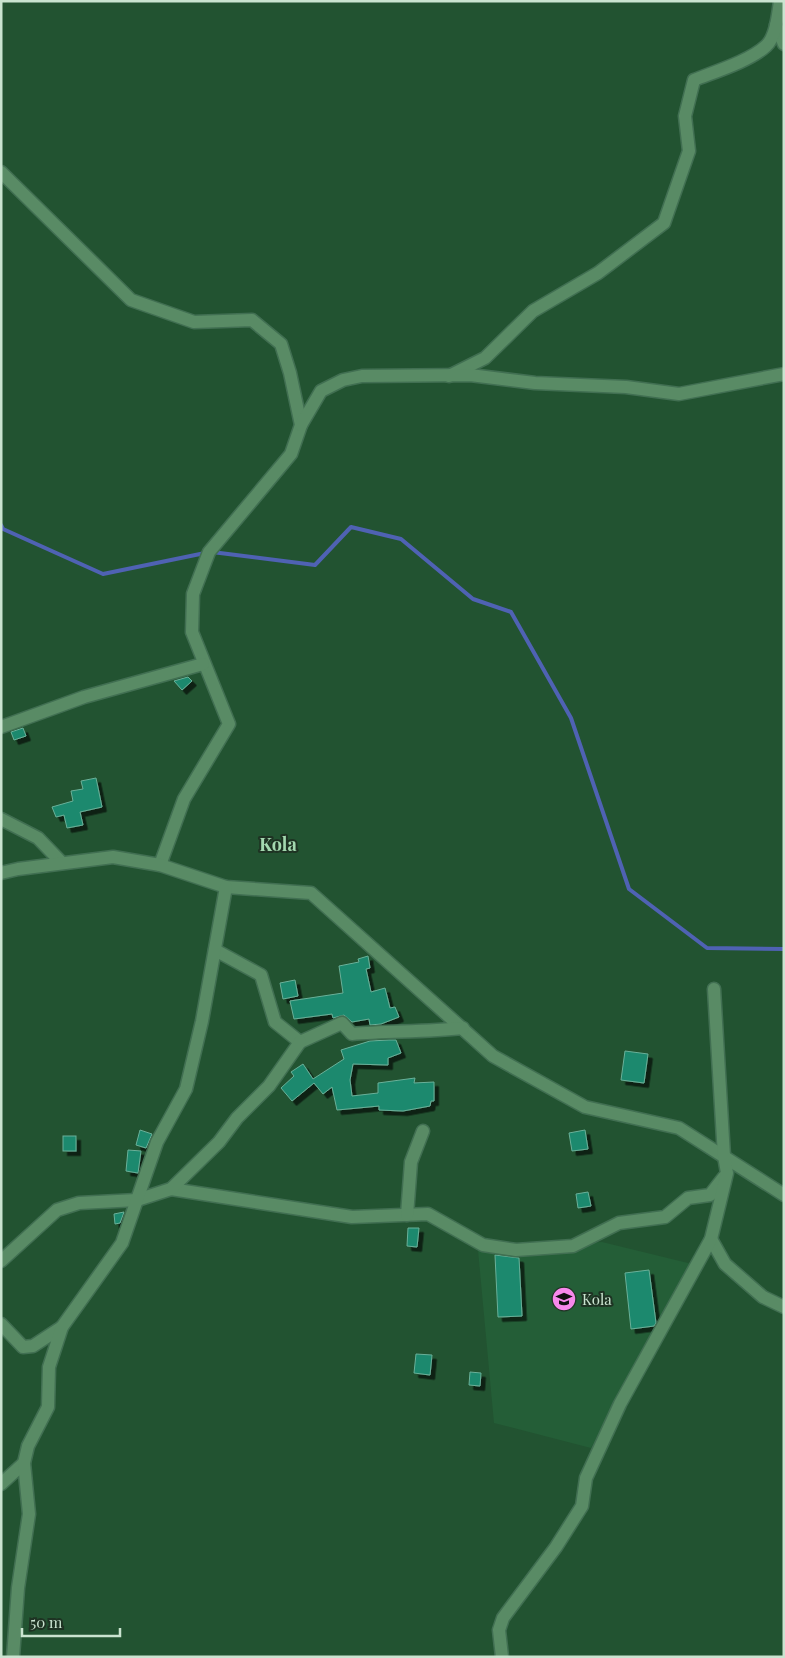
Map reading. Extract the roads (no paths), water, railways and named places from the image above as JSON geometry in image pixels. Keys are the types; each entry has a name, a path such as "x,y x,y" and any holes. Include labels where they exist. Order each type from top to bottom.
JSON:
{"street":[{"path":"449,376 485,358 533,311 598,273 664,223 689,152 685,116 694,80 734,64 767,46 776,26 780,1"},
{"path":"776,26 784,44"},
{"path":"1,172 131,300 194,322 252,320 281,344 290,373 301,425"},
{"path":"160,865 184,799 229,724 210,673 203,664 192,632 194,594 209,552 290,454 301,425 321,391 343,380 362,376 449,376 626,387 679,394 784,374"},
{"path":"1,727 84,697 203,664"},
{"path":"1,820 38,838 62,863"},
{"path":"1,873 113,857 160,865 226,887 312,893 494,1056 585,1107 679,1128 784,1195"},
{"path":"13,1657 18,1588 29,1514 24,1463 28,1446 48,1407 49,1367 62,1327 122,1243 157,1142 186,1089 202,1021 226,887"},
{"path":"215,950 261,975 274,1022 300,1042"},
{"path":"502,1657 499,1630 503,1618 556,1548 582,1506 586,1478 620,1404 711,1239 727,1173 724,1156 714,989"},
{"path":"1,1260 57,1210 79,1203 137,1200 170,1189 219,1142 237,1118 269,1086 300,1042 342,1023 352,1034 383,1031 419,1032 463,1028"},
{"path":"407,1215 411,1162 423,1130"},
{"path":"170,1189 352,1217 428,1214 483,1245 516,1250 573,1246 619,1222 665,1217 688,1198 710,1195 727,1173"},
{"path":"711,1239 725,1264 763,1297 784,1307"},
{"path":"1,1324 23,1347 32,1346 62,1327"},
{"path":"1,1484 24,1463"}],"waterway":[{"path":"1,525 3,529 103,574 205,553"},
{"path":"212,552 315,565 351,527 401,539 473,599 511,612 571,718 629,889 707,948 784,949"}],"place":[{"name":"Kola","path":"564,1299"}],"district":[{"name":"Kola","path":"278,844"}]}
